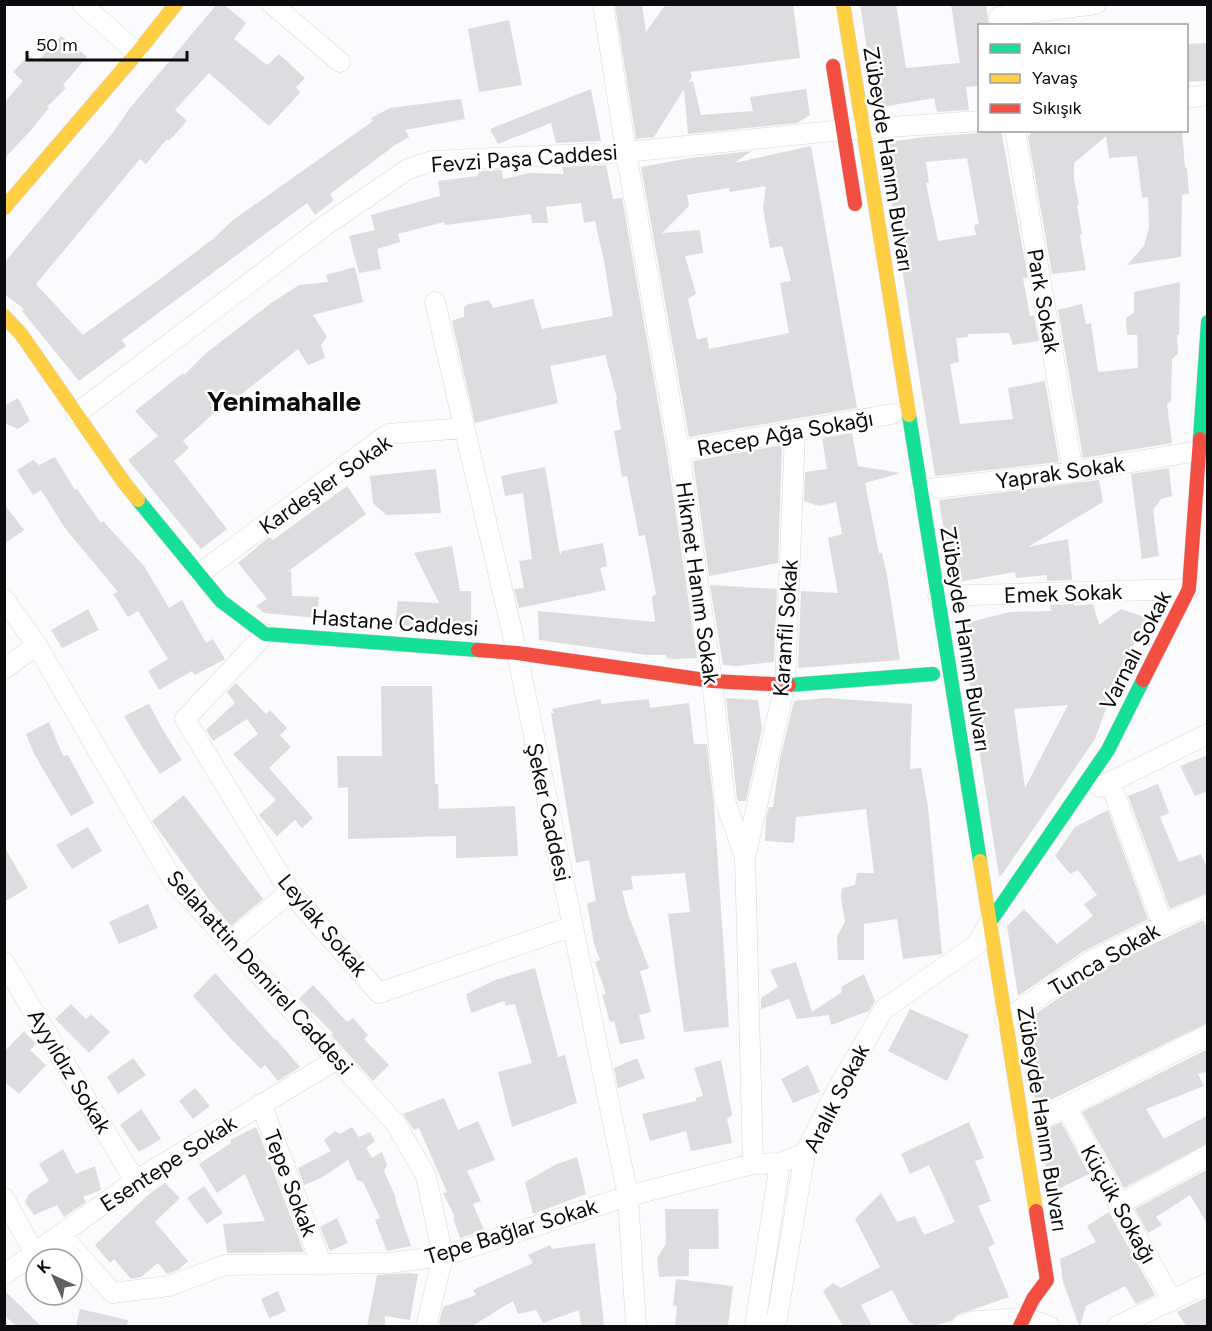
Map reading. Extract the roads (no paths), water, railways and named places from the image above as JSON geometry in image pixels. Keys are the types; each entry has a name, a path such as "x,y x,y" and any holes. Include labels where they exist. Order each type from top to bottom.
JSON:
{"street":[{"path":"82,4 137,53"},
{"path":"4,208 137,53 173,4"},
{"path":"272,4 340,62"},
{"name":"Hikmet Hanım Sokak","path":"603,4 626,152 679,451 712,681 725,801 745,857 753,1164"},
{"name":"Zübeyde Hanım Bulvarı","path":"843,4 938,596 981,921 1005,1020 1047,1280 1033,1299"},
{"path":"999,16 1096,4"},
{"path":"831,50 858,221"},
{"path":"1188,98 1208,95"},
{"name":"Fevzi Paşa Caddesi","path":"76,414 326,225 408,169 432,161 626,152 843,130 978,121"},
{"name":"Park Sokak","path":"1015,132 1073,472"},
{"name":"Şeker Caddesi","path":"435,302 517,652 628,1196 636,1326"},
{"path":"4,316 21,334 123,481 199,574 222,601 265,634"},
{"name":"Varnalı Sokak","path":"981,921 1073,801 1108,750 1189,589 1207,334"},
{"name":"Recep Ağa Sokağı","path":"679,451 892,414"},
{"name":"Kardeşler Sokak","path":"199,574 388,434 464,428"},
{"name":"Karanfil Sokak","path":"745,857 785,685 795,431"},
{"name":"Yaprak Sokak","path":"921,490 1073,472 1198,451"},
{"path":"1195,499 1208,492"},
{"name":"Emek Sokak","path":"938,596 1189,589"},
{"name":"Selahattin Demirel Caddesi","path":"4,599 37,645 172,879 396,1124 426,1176 443,1256"},
{"name":"Hastane Caddesi","path":"265,634 517,652 712,681 785,685 933,674"},
{"name":"Leylak Sokak","path":"265,634 185,719 290,892 379,993 573,926"},
{"path":"4,669 37,645"},
{"path":"1073,801 1208,734"},
{"path":"1110,782 1162,925"},
{"path":"230,942 290,892"},
{"name":"Tunca Sokak","path":"1005,1020 1090,961 1208,905"},
{"name":"Aralık Sokak","path":"778,1324 805,1153 837,1090 884,1009 977,950 981,921"},
{"name":"Ayyıldız Sokak","path":"4,962 135,1181"},
{"path":"1023,1126 1066,1107 1208,1035"},
{"name":"Esentepe Sokak","path":"41,1247 135,1181 337,1059"},
{"name":"Tepe Sokak","path":"261,1104 321,1263"},
{"name":"Küçük Sokağı","path":"1066,1107 1172,1301"},
{"name":"Tepe Bağlar Sokak","path":"60,1234 113,1293 169,1286 225,1265 389,1263 443,1256 628,1196 753,1164 780,1163 805,1153"},
{"path":"1118,1205 1208,1155"},
{"path":"755,1326 780,1163"},
{"path":"4,1198 31,1247"},
{"path":"426,1326 443,1256"},
{"name":"Esentepe Sokak","path":"4,1275 24,1260"},
{"path":"1023,1322 1033,1299 1029,1275"},
{"path":"1117,1326 1208,1283"},
{"path":"961,1326 975,1321 1023,1322 1049,1326"}],"district":[{"name":"Yenimahalle","path":"284,401"}]}
